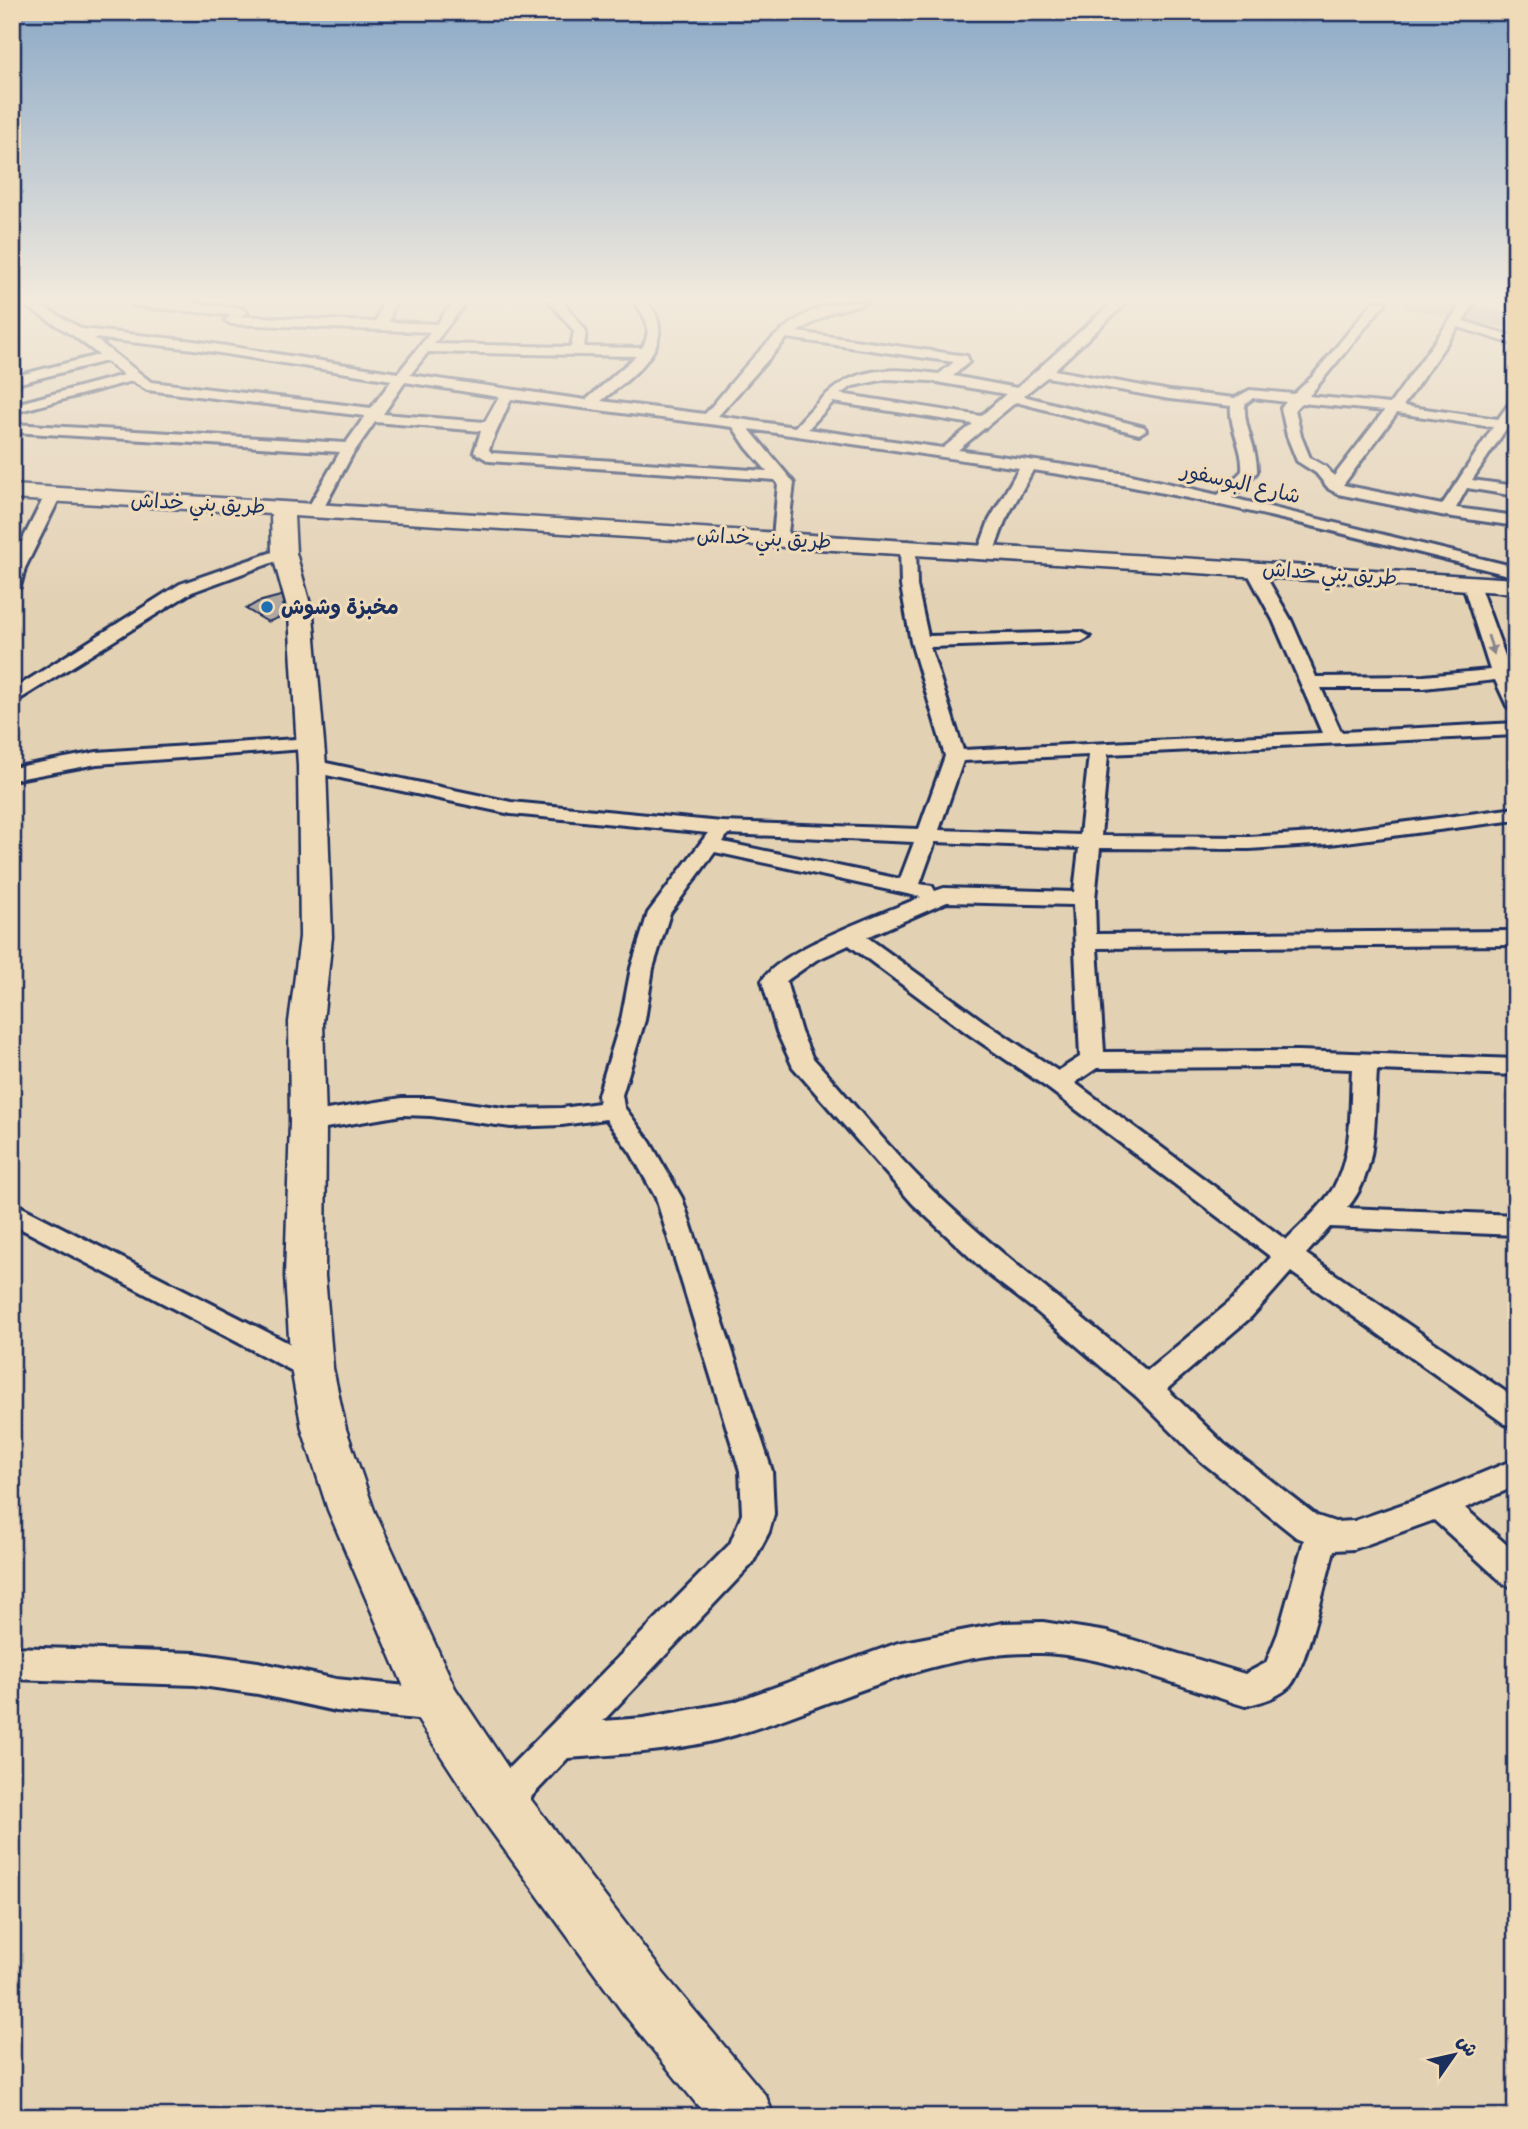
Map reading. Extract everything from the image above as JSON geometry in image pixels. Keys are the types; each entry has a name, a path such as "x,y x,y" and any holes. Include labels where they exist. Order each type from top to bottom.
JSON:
{"street":[{"path":"12,409 40,401"},
{"path":"263,401 489,427"},
{"path":"384,401 324,489 298,510 281,533 301,615 312,755 316,937 306,1022 308,1122 305,1276 312,1368 324,1429 351,1510 438,1705 501,1802 644,1994 745,2117"},
{"path":"503,401 489,427 481,452 489,457 781,476"},
{"name":"شارع البوسفور","path":"602,401 1127,479 1516,572"},
{"path":"708,419 724,401"},
{"path":"798,432 826,401"},
{"path":"858,401 983,421"},
{"path":"947,452 1007,401"},
{"path":"1038,401 1139,430"},
{"path":"1218,401 1238,404 1242,401"},
{"path":"1293,401 1289,405 1288,412 1300,453 1306,462 1321,470 1334,486 1349,492 1446,511 1516,521"},
{"path":"1329,401 1509,425"},
{"path":"1334,486 1397,401"},
{"path":"1222,500 1245,478 1251,466 1236,422 1238,404"},
{"path":"1446,511 1462,483 1509,425 1516,404"},
{"path":"738,423 752,445 781,476 786,488 780,538"},
{"path":"12,428 352,448"},
{"path":"986,551 997,521 1029,464"},
{"path":"1462,483 1516,491"},
{"name":"طريق بني خداش","path":"12,492 1516,586"},
{"path":"12,587 15,568 52,495"},
{"path":"908,546 909,586 920,642 955,756 908,888"},
{"path":"12,698 186,588 284,553"},
{"path":"1253,568 1282,620 1334,738"},
{"path":"1470,582 1500,674 1516,706"},
{"path":"920,642 1081,637"},
{"path":"1312,683 1424,682 1500,674"},
{"path":"955,756 1516,729"},
{"path":"1092,1060 1084,899 1098,749"},
{"path":"12,774 97,758 312,755 511,808 715,837 944,895 1084,899"},
{"path":"715,837 929,834 1091,842 1249,842 1330,838 1516,814"},
{"path":"501,1802 741,1554 757,1526 759,1500 756,1471 669,1198 641,1148 612,1109 610,1096 633,1020 652,931 667,901 715,837"},
{"path":"944,895 808,955 774,981 781,1012 802,1061 922,1197 999,1268 1046,1303 1147,1388 1213,1453 1307,1527 1322,1534 1354,1535 1439,1505 1516,1472"},
{"path":"852,936 967,1021 1058,1083 1288,1256 1516,1415"},
{"path":"1085,941 1516,938"},
{"path":"1058,1083 1092,1060 1287,1059 1516,1067"},
{"path":"1147,1388 1241,1309 1344,1194 1358,1161 1362,1142 1365,1063"},
{"path":"308,1122 410,1105 436,1106 480,1116 516,1118 579,1116 612,1109"},
{"path":"12,1212 312,1368"},
{"path":"1326,1217 1516,1225"},
{"path":"1439,1505 1516,1574"},
{"path":"559,1742 644,1735 734,1720 898,1659 1003,1638 1043,1637 1107,1648 1245,1690 1261,1686 1279,1674 1295,1633 1322,1534"},
{"path":"12,1663 195,1669 258,1678 336,1695 438,1705"}],"building":[{"name":"مخبزة وشوش","path":"292,593 297,601 283,605 291,613 268,622 246,609 258,602"}],"place":[{"name":"مخبزة وشوش","path":"267,607"}]}
